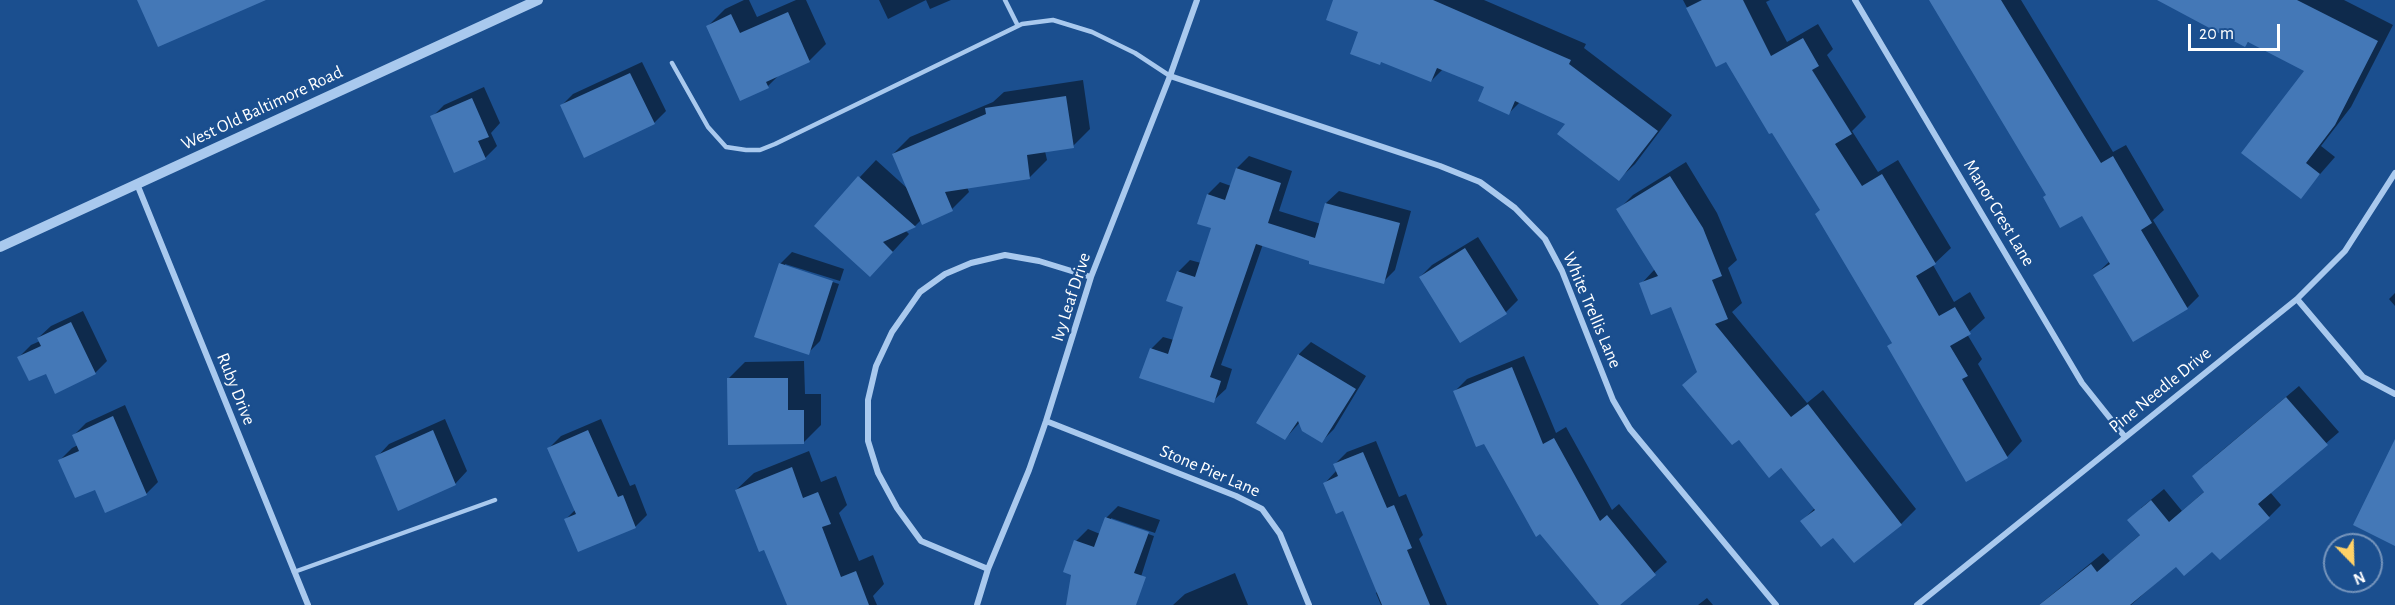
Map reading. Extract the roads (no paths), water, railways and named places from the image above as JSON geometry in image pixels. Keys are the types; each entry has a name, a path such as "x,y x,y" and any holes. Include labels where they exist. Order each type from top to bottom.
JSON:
{"street":[{"name":"West Old Baltimore Road","path":"0,247 538,0"},
{"name":"Ivy Leaf Drive","path":"977,605 988,570 1029,470 1091,277 1170,76 1197,0"},
{"name":"Manor Crest Lane","path":"1855,0 2082,383 2125,437"},
{"name":"White Trellis Lane","path":"1170,76 1440,166 1480,182 1515,208 1545,239 1562,271 1613,400 1629,429 1776,605"},
{"name":"Pine Needle Drive","path":"1917,605 2297,299 2345,251 2395,173"},
{"name":"Ruby Drive","path":"136,183 308,605"},
{"path":"988,570 921,541 897,508 878,473 868,441 868,400 876,366 892,332 920,292 945,274 971,263 1005,255 1039,261 1091,277"},
{"path":"2297,299 2335,347 2363,377 2395,394"},
{"name":"Stone Pier Lane","path":"1046,421 1236,496 1262,509 1280,534 1309,605"}],"lane":[{"path":"1005,0 1018,26"},
{"path":"672,63 708,128 726,147 746,150 760,150 1018,26 1053,20 1092,32 1135,53 1170,76"},
{"path":"294,572 495,500"}]}
